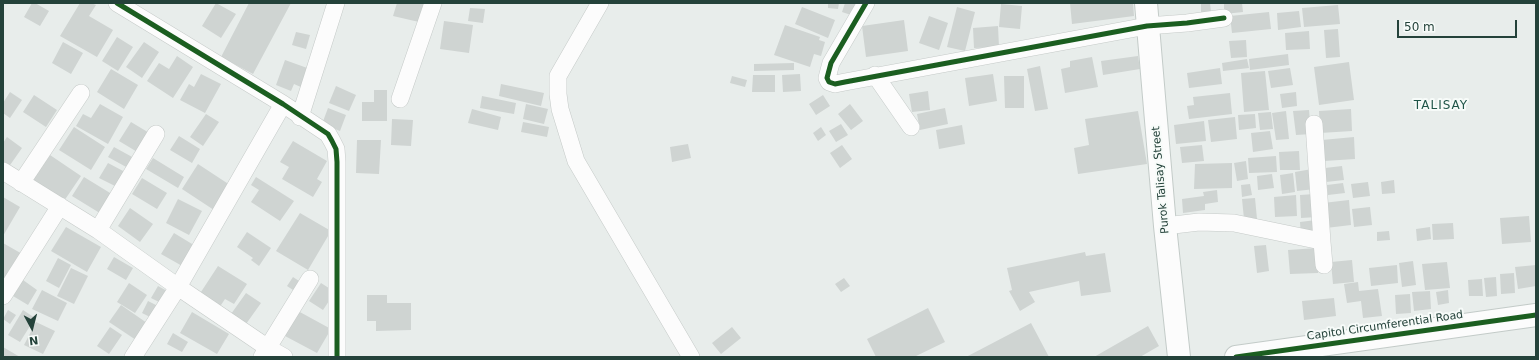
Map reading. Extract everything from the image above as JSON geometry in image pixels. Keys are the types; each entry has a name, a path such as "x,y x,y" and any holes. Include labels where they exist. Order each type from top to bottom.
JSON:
{"street":[{"path":"117,3 283,104 300,117 328,134 336,149 337,162 336,357"},
{"path":"300,117 336,3"},
{"path":"400,99 433,3"},
{"path":"600,3 558,76 558,94 568,137 576,160 691,357"},
{"path":"866,3 831,63 827,78 829,82 835,84 875,75 1147,26 1187,23 1219,13"},
{"name":"Purok Talisay Street","path":"1146,3 1165,226 1179,357"},
{"path":"875,75 911,127"},
{"path":"21,183 81,93"},
{"path":"133,357 178,287 283,104"},
{"path":"1314,124 1324,265"},
{"path":"98,230 156,134"},
{"path":"3,172 98,230 265,352 284,357"},
{"path":"3,296 60,206"},
{"path":"1165,226 1199,222 1234,223 1322,242"},
{"path":"265,352 310,279"},
{"name":"Capitol Circumferential Road","path":"1236,357 1536,315"}],"building":[{"path":"32,3 35,3 49,11 40,26 24,17"},
{"path":"80,3 91,3 96,5 89,16 113,30 97,57 60,36"},
{"path":"216,3 236,14 221,38 202,26"},
{"path":"249,3 291,3 253,74 221,57"},
{"path":"397,3 424,3 419,22 393,16"},
{"path":"828,3 839,3 838,9 828,8"},
{"path":"845,3 862,3 857,17 842,12"},
{"path":"1070,3 1133,3 1134,16 1072,24"},
{"path":"1201,3 1210,3 1211,12 1201,13"},
{"path":"1224,3 1242,3 1243,12 1224,14"},
{"path":"1001,4 1022,6 1020,29 999,27"},
{"path":"1338,5 1340,24 1304,27 1302,8"},
{"path":"802,7 835,20 828,38 795,24"},
{"path":"957,7 975,12 965,51 947,47"},
{"path":"470,8 485,9 483,23 468,21"},
{"path":"1299,11 1301,27 1278,30 1277,13"},
{"path":"1269,12 1271,29 1232,33 1230,16"},
{"path":"929,16 948,23 939,50 919,43"},
{"path":"904,20 908,51 866,57 862,26"},
{"path":"444,21 473,25 469,53 440,49"},
{"path":"785,25 820,37 819,40 825,42 821,56 814,54 810,67 774,55"},
{"path":"998,26 999,47 974,48 973,28"},
{"path":"1338,29 1340,57 1326,58 1324,30"},
{"path":"1309,31 1310,49 1286,50 1285,33"},
{"path":"296,32 310,35 306,49 292,45"},
{"path":"117,37 133,47 118,71 102,61"},
{"path":"1246,40 1247,57 1231,58 1229,41"},
{"path":"63,42 83,53 71,74 52,63"},
{"path":"144,42 159,52 142,78 126,67"},
{"path":"1288,54 1289,65 1250,70 1249,59"},
{"path":"177,56 193,67 173,98 147,81 159,63 169,69"},
{"path":"1138,56 1140,69 1103,75 1101,61"},
{"path":"1092,57 1098,87 1065,93 1061,69 1070,67 1070,61"},
{"path":"1247,59 1249,68 1223,71 1222,63"},
{"path":"285,60 310,69 303,88 294,84 291,91 276,85"},
{"path":"1349,62 1354,100 1319,105 1314,67"},
{"path":"794,63 794,70 754,71 754,64"},
{"path":"1040,66 1048,109 1035,111 1027,69"},
{"path":"1220,68 1222,84 1189,88 1187,73"},
{"path":"1290,68 1293,85 1271,88 1268,71"},
{"path":"111,69 138,85 124,109 97,92"},
{"path":"1265,71 1269,110 1244,112 1241,73"},
{"path":"201,74 221,84 205,113 180,100 189,84 194,87"},
{"path":"800,74 801,91 783,92 782,75"},
{"path":"993,74 997,101 969,106 965,78"},
{"path":"753,75 775,75 775,92 752,92"},
{"path":"732,76 747,80 745,87 730,83"},
{"path":"1004,76 1024,76 1024,108 1005,108"},
{"path":"501,84 544,93 541,106 499,96"},
{"path":"336,86 356,95 349,111 329,103"},
{"path":"374,90 387,90 387,121 362,121 362,102 374,102"},
{"path":"928,91 930,110 912,112 909,94"},
{"path":"10,92 22,100 10,118 3,113 3,103"},
{"path":"1296,92 1297,106 1282,108 1280,94"},
{"path":"1230,93 1232,114 1189,119 1187,106 1194,105 1193,97"},
{"path":"34,95 57,110 46,127 23,112"},
{"path":"823,95 830,106 816,115 809,104"},
{"path":"482,96 516,103 514,114 480,108"},
{"path":"100,104 123,117 108,144 76,126 83,114 91,118"},
{"path":"526,104 548,109 544,124 523,119"},
{"path":"850,104 863,121 851,130 838,114"},
{"path":"328,108 346,115 340,131 322,124"},
{"path":"945,108 948,124 920,130 917,114"},
{"path":"472,109 501,117 498,130 468,123"},
{"path":"1351,109 1352,131 1320,133 1319,111"},
{"path":"1309,110 1311,134 1296,135 1293,111"},
{"path":"1138,111 1147,164 1078,174 1074,148 1089,145 1085,119"},
{"path":"1286,111 1289,139 1276,140 1272,113"},
{"path":"1271,112 1273,129 1260,130 1258,113"},
{"path":"206,114 219,122 203,146 190,137"},
{"path":"1255,114 1256,128 1239,130 1238,115"},
{"path":"1235,117 1237,139 1211,142 1208,120"},
{"path":"392,119 413,120 411,146 391,145"},
{"path":"1204,121 1206,141 1176,144 1174,125"},
{"path":"131,122 151,134 139,153 119,141"},
{"path":"523,122 549,127 547,137 521,132"},
{"path":"841,124 848,135 836,142 829,131"},
{"path":"962,125 965,144 939,149 936,130"},
{"path":"74,127 105,147 91,170 59,150"},
{"path":"821,127 826,135 818,141 813,133"},
{"path":"1270,131 1273,149 1253,152 1251,133"},
{"path":"179,136 200,149 192,163 170,150"},
{"path":"7,137 22,148 8,168 3,165 3,143"},
{"path":"1354,137 1355,159 1324,161 1322,140"},
{"path":"357,140 381,140 379,174 356,173"},
{"path":"293,141 327,161 317,179 322,182 313,197 282,179 289,167 280,162"},
{"path":"688,144 691,158 672,162 670,147"},
{"path":"842,145 852,159 840,168 830,153"},
{"path":"1202,145 1204,161 1182,163 1180,147"},
{"path":"114,147 134,158 128,168 108,157"},
{"path":"1299,151 1300,170 1280,170 1279,152"},
{"path":"50,155 81,176 64,201 33,180"},
{"path":"1276,156 1277,172 1249,173 1248,158"},
{"path":"153,158 184,177 178,188 146,169"},
{"path":"1246,161 1248,179 1237,181 1234,163"},
{"path":"108,163 125,172 117,187 99,178"},
{"path":"1232,163 1232,188 1194,189 1195,164"},
{"path":"198,164 233,187 217,212 182,189"},
{"path":"1342,166 1344,180 1326,182 1325,168"},
{"path":"1312,169 1315,189 1297,191 1295,172"},
{"path":"1293,173 1295,192 1282,194 1280,175"},
{"path":"1272,174 1274,188 1258,190 1257,176"},
{"path":"84,177 115,196 103,215 72,196"},
{"path":"256,177 294,201 280,221 251,202 259,190 251,185"},
{"path":"142,178 167,193 157,209 132,194"},
{"path":"1394,180 1395,193 1382,194 1381,182"},
{"path":"1368,182 1370,196 1353,198 1351,184"},
{"path":"1343,183 1345,193 1328,195 1327,185"},
{"path":"1250,184 1252,195 1242,197 1241,185"},
{"path":"1217,190 1218,202 1205,204 1205,210 1183,213 1182,199 1204,196 1203,192"},
{"path":"1315,194 1317,217 1301,218 1300,195"},
{"path":"1296,195 1297,216 1275,217 1274,197"},
{"path":"3,197 20,207 3,236"},
{"path":"1255,198 1257,219 1244,219 1242,199"},
{"path":"178,199 202,211 189,235 166,223"},
{"path":"1349,200 1351,225 1326,228 1323,203"},
{"path":"1370,207 1372,225 1354,227 1352,209"},
{"path":"130,208 153,224 140,242 118,226"},
{"path":"300,213 331,231 308,270 276,251"},
{"path":"1529,216 1531,242 1502,244 1500,218"},
{"path":"1316,220 1317,235 1301,237 1300,222"},
{"path":"1453,223 1454,239 1433,240 1432,224"},
{"path":"66,227 101,247 87,272 51,251"},
{"path":"1430,227 1431,239 1417,241 1416,229"},
{"path":"1389,231 1390,240 1377,241 1377,232"},
{"path":"247,232 271,248 259,266 251,260 253,258 237,247"},
{"path":"174,233 197,247 184,267 161,254"},
{"path":"3,243 24,255 3,283"},
{"path":"1266,245 1269,271 1257,273 1254,246"},
{"path":"1317,248 1318,273 1290,274 1288,250"},
{"path":"1085,252 1086,256 1105,253 1111,292 1081,296 1079,281 1029,292 1035,302 1020,311 1009,291 1012,290 1007,268"},
{"path":"114,257 133,268 126,280 107,269"},
{"path":"58,258 71,265 59,288 46,281"},
{"path":"1352,260 1354,282 1333,284 1331,262"},
{"path":"1413,261 1416,285 1402,287 1399,263"},
{"path":"1447,262 1450,288 1425,290 1422,264"},
{"path":"1397,265 1398,283 1371,286 1369,268"},
{"path":"1536,265 1536,286 1518,289 1515,267"},
{"path":"218,266 247,284 234,304 225,299 219,308 199,295"},
{"path":"71,268 88,276 74,304 57,296"},
{"path":"1514,273 1515,293 1501,294 1500,274"},
{"path":"293,277 302,283 296,292 287,286"},
{"path":"1496,277 1497,296 1486,297 1484,278"},
{"path":"844,278 850,286 841,292 835,284"},
{"path":"1482,279 1483,296 1469,296 1468,280"},
{"path":"23,280 37,290 28,305 13,296"},
{"path":"1358,282 1359,291 1378,289 1382,316 1363,318 1361,301 1347,303 1344,284"},
{"path":"129,283 147,295 135,313 117,302"},
{"path":"321,283 335,292 323,310 309,301"},
{"path":"158,286 167,291 161,303 151,298"},
{"path":"42,290 67,303 58,321 32,309"},
{"path":"1448,290 1449,303 1438,305 1436,292"},
{"path":"1430,291 1431,309 1414,311 1412,292"},
{"path":"246,293 261,303 246,324 231,314"},
{"path":"1410,294 1411,313 1396,314 1395,295"},
{"path":"367,295 387,295 387,303 411,303 411,330 376,331 376,321 367,321"},
{"path":"1334,298 1336,316 1304,320 1302,301"},
{"path":"148,301 160,307 154,319 142,313"},
{"path":"121,305 147,323 136,340 109,322"},
{"path":"928,308 945,342 914,357 876,357 867,339"},
{"path":"8,310 16,315 10,324 3,319"},
{"path":"23,310 35,318 20,342 8,335"},
{"path":"298,311 331,329 317,353 285,336"},
{"path":"192,312 229,334 217,354 180,333"},
{"path":"36,322 55,331 43,354 24,345"},
{"path":"1031,323 1049,357 966,357"},
{"path":"1148,326 1159,346 1140,357 1094,357"},
{"path":"110,327 122,335 109,354 97,346"},
{"path":"732,327 741,338 721,354 712,343"},
{"path":"173,333 188,342 182,352 167,344"},
{"path":"3,347 20,357 3,357"}],"cycle path":[{"path":"117,3 283,104 328,134 336,149 337,162 337,357"},
{"path":"866,3 831,63 827,78 829,82 835,84 1147,26 1224,18"},
{"path":"1236,357 1536,315"}],"district":[{"name":"TALISAY","path":"1441,106"}]}
